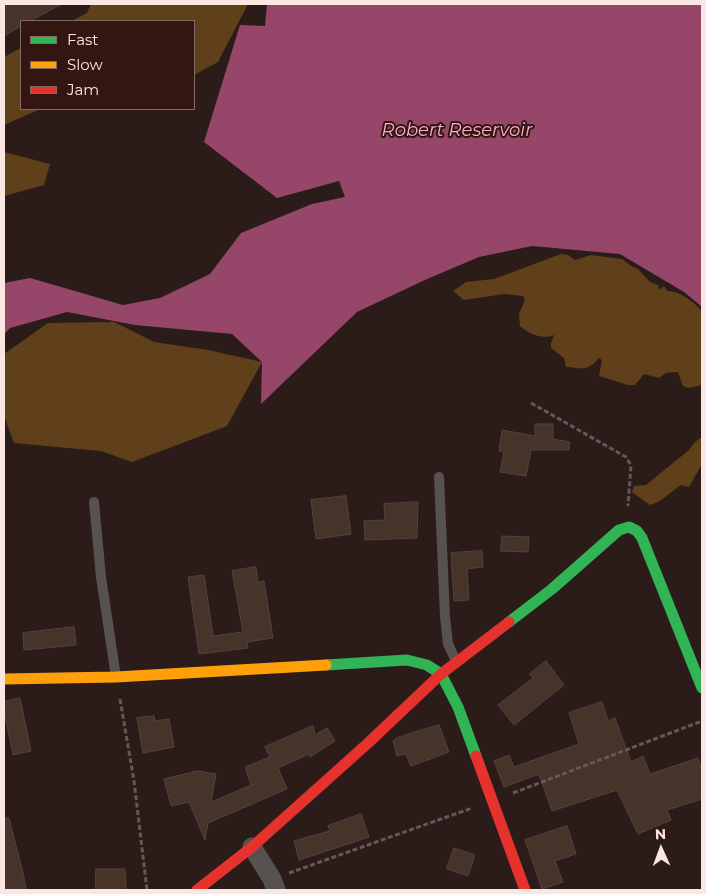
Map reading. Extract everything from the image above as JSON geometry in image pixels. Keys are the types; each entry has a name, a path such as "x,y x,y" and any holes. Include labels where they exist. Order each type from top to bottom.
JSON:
{"street":[{"path":"197,890 252,847 367,744 441,674 552,589 619,530 628,527 637,531 646,547 702,688"},
{"path":"4,679 116,677 407,660 427,665 441,674 458,707 524,890"},
{"path":"252,847 272,879 276,890"}],"lane":[{"path":"439,477 445,616 448,644 456,662"},
{"path":"94,502 101,577 116,677"}],"path":[{"path":"531,402 626,457 631,465 628,527"},
{"path":"116,677 134,781 147,890"}],"shaded area":[{"path":"91,4 248,4 218,62 195,74 195,20 74,20 87,13"},
{"path":"20,49 20,110 38,110 4,125 4,57"},
{"path":"4,152 50,164 44,185 4,196"},
{"path":"561,254 568,255 575,260 591,255 622,259 638,269 650,282 658,285 659,290 664,286 667,291 682,295 699,308 702,311 702,385 688,388 683,386 678,372 666,373 659,378 644,374 635,385 628,385 599,376 602,360 599,358 588,367 566,367 564,358 551,348 554,335 545,337 536,335 520,326 519,314 525,300 523,296 504,294 464,300 453,291 466,282 494,279"},
{"path":"114,322 154,342 208,350 262,362 227,426 132,462 101,451 14,443 4,416 4,354 48,323"},
{"path":"702,437 702,464 689,487 681,485 650,505 632,492 634,486 646,485"}],"water":[{"name":"Robert Reservoir","path":"267,4 702,4 702,307 684,292 620,254 532,246 479,257 357,312 261,404 262,362 232,334 135,325 67,312 10,328 4,334 4,283 30,278 123,305 160,298 210,274 241,233 312,204 345,197 339,181 277,198 204,142 240,25 265,26"}],"building":[{"path":"4,4 62,4 32,20 20,20 20,27 4,36"},
{"path":"535,424 553,424 553,439 570,442 569,450 531,450 526,476 500,472 504,452 499,451 502,430 535,436"},
{"path":"346,496 351,534 316,539 311,500"},
{"path":"418,502 417,538 365,540 364,521 385,520 384,504"},
{"path":"502,536 529,537 528,552 501,551"},
{"path":"482,551 483,567 467,569 469,600 454,601 451,553"},
{"path":"256,567 258,582 264,581 273,638 247,642 248,648 199,654 188,577 204,575 213,636 243,632 232,571"},
{"path":"74,627 76,645 24,650 23,633"},
{"path":"546,661 564,685 514,725 498,705 533,678 530,674"},
{"path":"20,698 31,751 13,755 4,702"},
{"path":"602,702 608,721 615,718 631,762 643,756 650,774 698,758 702,770 702,799 667,810 671,820 638,834 617,790 552,811 539,774 504,787 494,761 509,755 514,767 579,744 569,713"},
{"path":"154,716 155,721 169,719 174,747 143,753 137,718"},
{"path":"439,725 449,752 411,766 406,754 397,756 393,741 396,738"},
{"path":"313,726 315,735 327,728 335,741 310,757 309,754 278,768 287,789 208,823 205,840 189,802 171,806 164,779 197,771 216,774 211,802 251,785 245,767 270,757 265,747"},
{"path":"361,814 369,837 299,860 294,841 330,831 328,826"},
{"path":"9,818 26,890 4,890 4,819"},
{"path":"567,826 576,854 555,861 563,882 542,889 525,840"},
{"path":"454,848 475,855 468,876 447,869"},
{"path":"96,869 125,869 126,890 96,890"}],"traffic: fast":[{"path":"509,622 552,589 619,530 629,527 637,531 642,538 702,688"},
{"path":"326,665 407,660 427,665 441,674 458,707 476,756"}],"traffic: slow":[{"path":"4,679 116,677 326,665"}],"traffic: jam":[{"path":"197,890 252,847 367,744 441,674 509,622"},
{"path":"476,756 525,890"}]}
